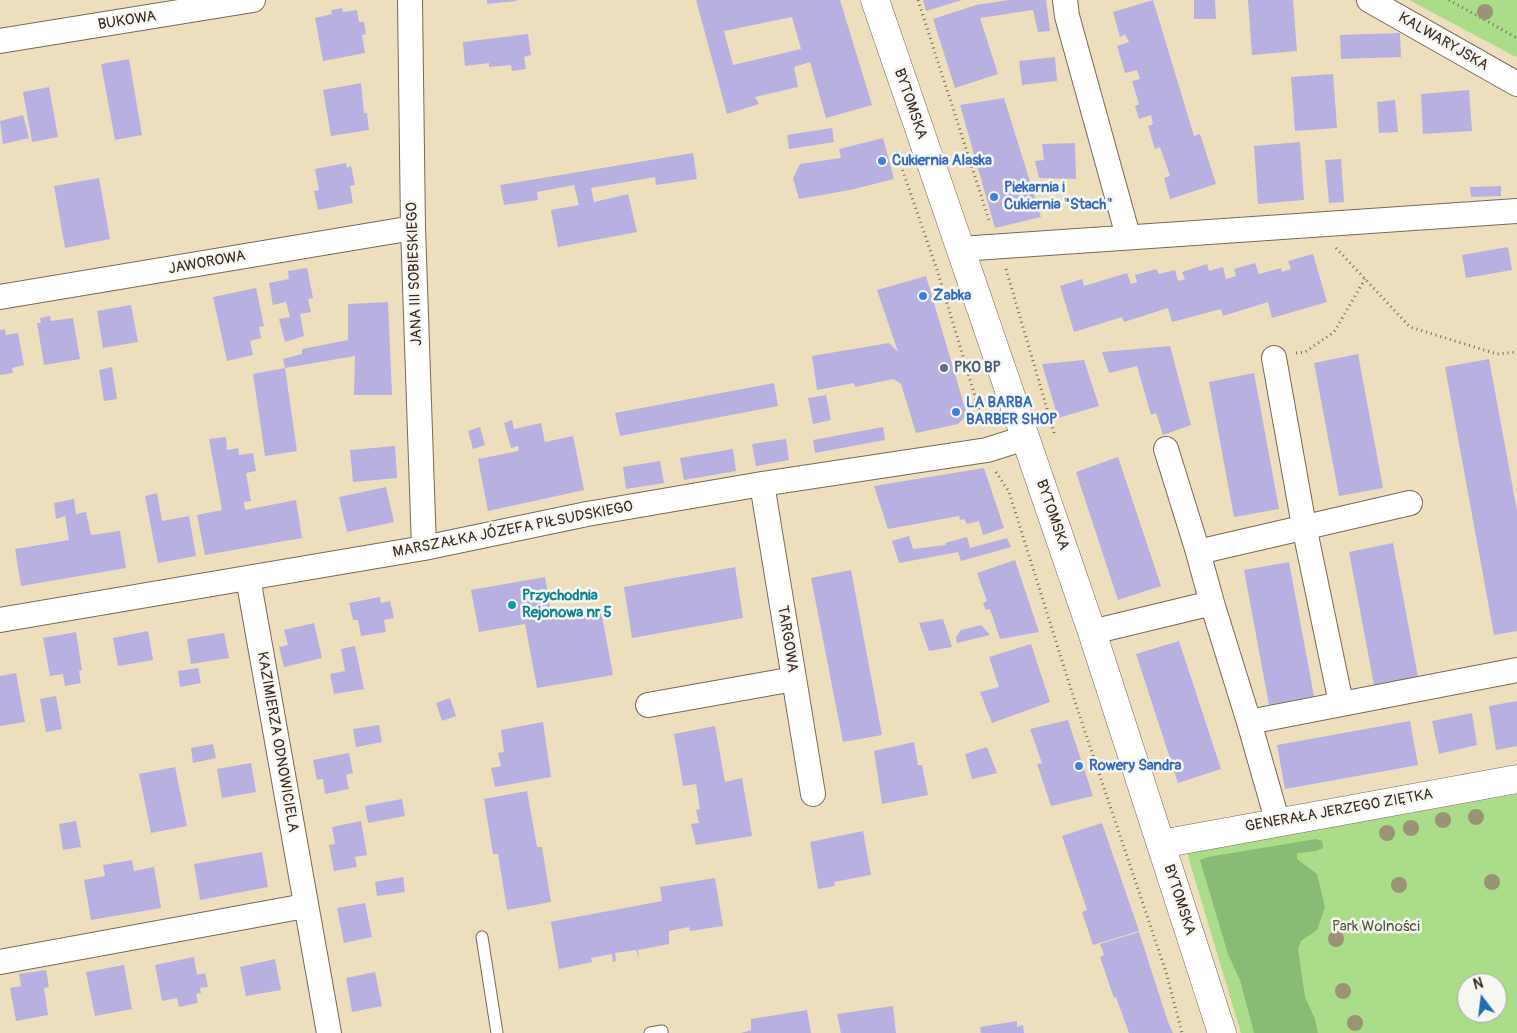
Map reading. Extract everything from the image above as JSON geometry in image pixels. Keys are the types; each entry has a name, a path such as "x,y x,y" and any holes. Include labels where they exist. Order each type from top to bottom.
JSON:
{"street":[{"name":"BUKOWA","path":"0,41 253,0"},
{"name":"JANA III SOBIESKIEGO","path":"410,0 413,228 424,548"},
{"name":"BYTOMSKA","path":"874,0 1092,632 1222,1033"},
{"path":"1065,0 1067,16 1128,236"},
{"name":"KALWARYJSKA","path":"1369,0 1517,84"},
{"path":"960,249 1128,236 1517,211"},
{"name":"JAWOROWA","path":"0,298 413,228"},
{"path":"1274,358 1304,526 1341,703"},
{"name":"MARSZAŁKA JÓZEFA PIŁSUDSKIEGO","path":"0,620 424,548 587,514 762,484 987,450 1025,438"},
{"path":"1166,449 1278,823"},
{"name":"TARGOWA","path":"762,484 813,794"},
{"path":"1198,552 1410,503"},
{"name":"KAZIMIERZA ODNOWICIELA","path":"248,578 329,1033"},
{"path":"1092,632 1212,603"},
{"path":"1249,722 1517,670"},
{"path":"648,705 794,679"},
{"name":"GENERAŁA JERZEGO ZIĘTKA","path":"1161,844 1517,779"},
{"path":"0,962 305,906"}],"lane":[{"path":"482,937 497,1033"},
{"path":"650,1033 662,1031 662,1033"}],"path":[{"path":"918,0 998,246 1058,444"},
{"path":"1449,0 1517,38"},
{"path":"894,142 979,403 988,438 987,450 992,466 1009,492 1075,702 1166,972 1182,1033"},
{"path":"1313,224 1410,327 1497,354 1517,352"},
{"path":"1274,358 1305,352 1334,332 1364,279"}],"green space":[{"path":"1409,0 1517,0 1517,57 1514,56"},
{"name":"Park Wolności","path":"1517,794 1517,1033 1241,1033 1187,853"},
{"path":"1316,839 1322,841 1323,848 1316,851 1297,853 1297,859 1317,874 1325,907 1317,930 1301,941 1298,949 1305,997 1315,1019 1318,1033 1254,1033 1240,980 1228,954 1200,860 1208,857"}],"building":[{"path":"487,0 517,0 517,1 487,4"},
{"path":"696,0 840,0 872,105 826,118 810,62 794,67 798,87 755,97 759,104 727,114","holes":["792,17 801,49 733,65 724,31"]},
{"path":"923,0 962,0 926,11"},
{"path":"1009,0 1046,0 1050,31 1038,32 1033,10 980,18 998,74 955,88 933,19 976,5"},
{"path":"1153,0 1194,136 1200,134 1216,184 1170,199 1164,178 1170,176 1160,147 1155,149 1148,126 1153,124 1151,115 1139,119 1135,106 1139,104 1132,81 1140,79 1137,70 1125,73 1117,46 1129,42 1125,34 1120,37 1113,12"},
{"path":"1194,0 1215,0 1216,19 1194,19"},
{"path":"1248,0 1293,0 1297,51 1252,55"},
{"path":"342,8 343,12 357,10 359,22 364,22 366,34 362,35 365,53 323,61 315,18 332,14 331,10"},
{"path":"1400,33 1401,57 1341,59 1340,35"},
{"path":"528,34 531,55 524,57 526,69 512,71 511,65 489,67 489,63 465,66 463,42"},
{"path":"1055,57 1057,81 1022,85 1019,61"},
{"path":"129,59 142,135 115,140 101,64"},
{"path":"1333,74 1337,128 1295,131 1291,77"},
{"path":"361,83 364,113 367,113 369,130 331,136 323,90"},
{"path":"49,87 58,137 32,142 23,92"},
{"path":"1469,90 1472,131 1423,134 1421,94"},
{"path":"1004,98 1041,217 995,228 960,105"},
{"path":"1395,100 1398,132 1379,133 1377,102"},
{"path":"23,115 29,138 3,144 0,121"},
{"path":"832,128 834,142 789,149 787,135"},
{"path":"883,138 894,179 850,190 799,199 793,178 800,164 841,158 839,149"},
{"path":"1300,142 1304,200 1258,204 1254,146"},
{"path":"1075,143 1076,179 1039,178 1035,161 1044,160 1042,144"},
{"path":"693,153 697,179 656,185 655,177 591,188 594,202 628,194 637,232 558,247 551,210 579,205 574,185 537,192 538,200 504,205 500,185"},
{"path":"1341,159 1344,202 1329,203 1325,160"},
{"path":"346,163 347,168 351,166 355,185 350,186 353,203 318,210 314,191 319,190 315,169"},
{"path":"99,178 110,239 65,248 54,186"},
{"path":"1501,186 1501,196 1471,197 1470,187"},
{"path":"1508,247 1512,270 1466,278 1462,255"},
{"path":"1313,254 1327,302 1272,318 1268,302 1223,316 1221,309 1172,322 1168,308 1124,322 1122,317 1074,332 1060,286 1082,279 1084,286 1127,273 1131,284 1137,282 1135,275 1156,269 1159,274 1175,270 1178,281 1185,279 1182,272 1207,264 1209,271 1223,267 1226,279 1236,276 1234,269 1255,263 1259,274 1281,268 1282,272 1291,269 1288,261"},
{"path":"307,268 313,298 308,299 311,312 300,314 304,336 285,342 279,319 290,317 286,302 273,305 269,283 289,279 288,271"},
{"path":"926,276 967,415 958,424 916,433 901,384 893,379 855,387 854,383 817,390 812,356 889,343 898,352 877,290"},
{"path":"256,288 264,326 259,327 261,338 250,341 253,355 227,361 213,297"},
{"path":"388,302 392,395 354,395 355,356 285,368 283,359 302,354 302,349 348,340 348,304"},
{"path":"131,305 138,342 103,348 97,311"},
{"path":"50,316 51,321 73,318 80,359 44,365 37,323 41,323 40,318"},
{"path":"5,329 6,335 18,333 24,365 12,368 13,373 0,375 0,330"},
{"path":"1170,346 1191,425 1163,435 1156,413 1151,415 1137,366 1109,373 1102,352"},
{"path":"1358,354 1383,488 1339,496 1314,363"},
{"path":"1489,359 1517,511 1517,631 1494,635 1445,367"},
{"path":"1084,360 1099,406 1058,418 1042,364"},
{"path":"112,367 117,399 104,401 99,370"},
{"path":"285,368 297,451 265,456 253,374"},
{"path":"1254,373 1279,509 1234,517 1209,382"},
{"path":"774,383 778,406 620,436 615,413"},
{"path":"826,395 831,420 813,424 808,398"},
{"path":"512,420 514,429 541,423 545,442 573,436 584,490 488,511 478,459 519,451 518,446 511,448 504,423"},
{"path":"480,427 485,445 473,449 468,431"},
{"path":"883,427 885,440 815,453 813,440"},
{"path":"226,437 227,450 238,448 239,455 253,453 256,471 246,473 251,501 244,502 245,510 296,500 302,538 205,555 197,515 222,510 209,439"},
{"path":"786,439 789,460 756,466 752,444"},
{"path":"395,446 397,478 353,482 350,450"},
{"path":"733,449 736,471 684,480 680,458"},
{"path":"1118,457 1161,586 1118,600 1076,472"},
{"path":"660,461 664,483 626,489 623,467"},
{"path":"984,468 1004,528 983,535 979,521 967,524 964,519 960,520 959,516 888,529 874,486"},
{"path":"386,487 394,522 347,532 339,497"},
{"path":"157,493 162,521 189,516 196,556 158,563 145,496"},
{"path":"74,499 76,514 86,512 91,535 120,531 126,568 21,586 15,549 69,540 65,516 56,519 54,503"},
{"path":"909,536 913,549 946,545 945,543 967,537 970,548 1007,538 1011,547 961,561 958,552 899,563 892,541"},
{"path":"1393,543 1418,677 1374,685 1349,552"},
{"path":"1015,560 1039,632 1000,639 990,609 986,610 983,603 987,601 977,573"},
{"path":"1289,562 1314,696 1269,705 1244,570"},
{"path":"735,567 743,618 632,638 624,587"},
{"path":"851,570 882,735 843,742 811,578"},
{"path":"545,577 552,619 601,611 613,675 537,688 525,624 479,632 471,590"},
{"path":"380,597 381,603 390,601 394,618 384,620 386,632 361,636 358,620 353,620 349,603"},
{"path":"943,619 952,647 929,651 919,623"},
{"path":"314,623 322,658 284,667 279,647 288,645 284,630"},
{"path":"981,625 990,635 957,643 956,637 961,630"},
{"path":"148,631 153,660 118,666 113,638"},
{"path":"76,632 82,670 79,671 81,683 65,686 63,674 50,676 43,638"},
{"path":"224,633 229,658 191,664 187,639"},
{"path":"1179,641 1221,769 1178,783 1136,654"},
{"path":"1031,644 1050,702 992,723 980,692 999,687 989,657"},
{"path":"355,646 364,689 334,694 330,674 345,671 341,649"},
{"path":"198,668 201,683 180,687 178,671"},
{"path":"16,673 25,722 0,726 0,676"},
{"path":"56,696 62,729 46,732 40,699"},
{"path":"450,698 456,716 442,721 436,703"},
{"path":"1517,701 1517,746 1496,750 1489,706"},
{"path":"1472,713 1477,745 1439,754 1432,721"},
{"path":"1068,720 1093,796 1051,806 1037,764 1042,763 1030,729"},
{"path":"1410,721 1418,765 1285,789 1277,745"},
{"path":"543,722 551,777 495,787 491,768 501,766 498,753 504,752 501,730"},
{"path":"379,725 382,742 356,747 353,729"},
{"path":"715,726 725,782 742,778 752,836 696,845 691,824 699,823 696,810 700,809 696,784 683,786 674,734"},
{"path":"914,742 918,765 922,765 928,795 882,804 874,751"},
{"path":"213,744 216,758 193,763 191,748"},
{"path":"987,747 997,773 972,779 965,754"},
{"path":"349,753 353,773 346,775 349,789 325,794 323,779 317,780 313,760"},
{"path":"251,763 256,792 222,798 217,769"},
{"path":"175,767 187,826 151,833 139,774"},
{"path":"527,791 537,847 542,847 551,902 507,910 498,854 493,854 484,799"},
{"path":"402,799 405,816 368,823 365,806"},
{"path":"76,821 81,847 63,850 59,824"},
{"path":"361,821 367,855 355,857 357,867 334,871 329,845 335,844 332,827"},
{"path":"1102,823 1139,931 1093,945 1082,912 1087,910 1062,836"},
{"path":"863,831 871,875 834,882 835,886 818,889 810,842"},
{"path":"262,852 268,887 200,900 194,864"},
{"path":"132,860 134,871 154,867 161,908 91,920 84,880 105,876 103,865"},
{"path":"403,877 405,892 377,896 375,882"},
{"path":"715,878 723,926 690,931 689,927 669,931 669,944 638,950 639,959 636,950 615,953 616,961 613,962 612,954 591,958 592,962 559,969 551,922 539,924 662,901 660,887"},
{"path":"365,903 372,937 344,943 337,908"},
{"path":"1139,932 1173,1033 1129,1033 1116,997 1114,998 1100,957 1104,955 1100,944"},
{"path":"194,957 197,975 205,973 208,987 200,988 201,993 196,994 198,1003 179,1007 177,998 162,1001 155,965"},
{"path":"275,959 281,990 246,996 240,967"},
{"path":"124,965 132,1009 95,1016 86,972"},
{"path":"46,970 49,987 44,988 48,1015 16,1021 10,988 21,986 19,974"},
{"path":"375,972 382,1006 352,1012 346,978"},
{"path":"893,1006 896,1033 841,1033 837,1014"},
{"path":"807,1010 811,1033 741,1033 751,1030 751,1019"},
{"path":"1017,1021 1017,1027 1023,1025 1024,1033 981,1033 980,1027"}],"place":[{"name":"Cukiernia Alaska","path":"882,161"},
{"name":"Piekarnia i Cukiernia \"Stach\"","path":"994,197"},
{"name":"Żabka","path":"923,296"},
{"name":"PKO BP","path":"944,368"},
{"name":"LA BARBA BARBER SHOP","path":"956,412"},
{"name":"Przychodnia Rejonowa nr 5","path":"512,605"},
{"name":"Rowery Sandra","path":"1079,766"}]}
